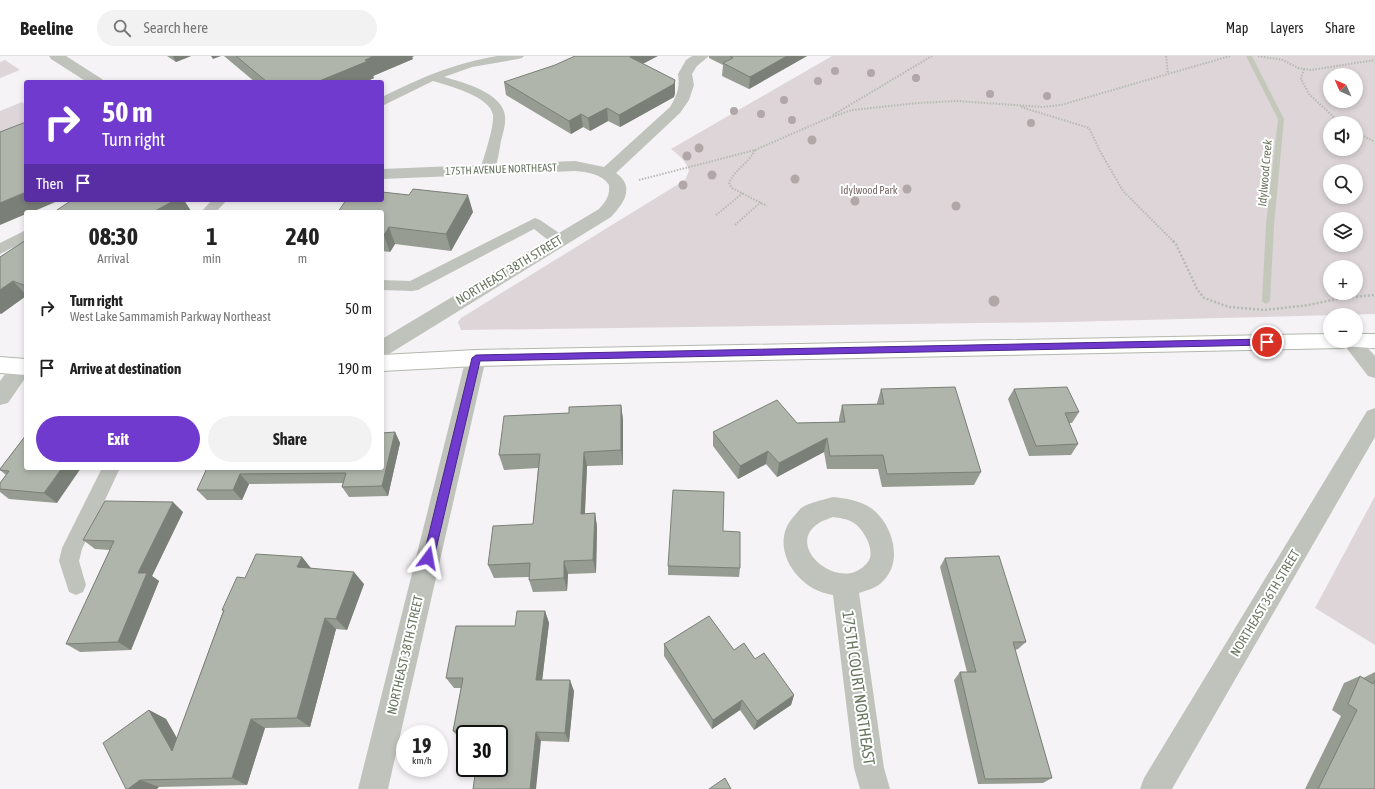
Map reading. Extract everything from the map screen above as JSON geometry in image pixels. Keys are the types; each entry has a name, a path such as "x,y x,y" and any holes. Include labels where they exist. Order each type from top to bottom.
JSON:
{"main road":[{"path":"384,363 476,358 1323,341"},
{"path":"1363,341 1375,341"},
{"path":"0,365 24,367"}],"street":[{"path":"56,56 94,80"},
{"path":"613,180 676,110 682,100 687,85 685,74 691,63 702,56"},
{"name":"175TH AVENUE NORTHEAST","path":"384,174 575,166 589,167 613,180"},
{"name":"NORTHEAST 38TH STREET","path":"384,348 605,213 614,204 618,195 613,180"},
{"path":"1357,348 1375,370"},
{"name":"NORTHEAST 38TH STREET","path":"373,789 476,358"},
{"path":"0,397 24,367"},
{"name":"NORTHEAST 36TH STREET","path":"1161,787 1375,417"},
{"name":"175TH COURT NORTHEAST","path":"845,586 869,768 875,789"}],"lane":[{"path":"384,101 432,77 470,64 518,56"},
{"path":"432,77 484,95 496,106 499,116 487,170"},
{"path":"210,210 218,202"},
{"path":"384,285 412,286 535,223 560,240"},
{"path":"0,249 24,236"},
{"path":"76,585 69,561 72,548 92,510 110,470"}],"path":[{"path":"826,119 932,56"},
{"path":"1166,56 1168,74"},
{"path":"613,180 755,150 826,119 852,110 918,103 957,101 1043,107 1061,105 1230,56"},
{"path":"1258,56 1283,60 1298,68 1311,70 1333,68 1375,60"},
{"path":"1304,69 1301,79 1309,94 1333,116"},
{"path":"1016,105 1089,128 1100,151 1123,191 1176,244 1197,289 1204,298 1229,307 1265,310 1310,305 1341,298 1375,295"},
{"path":"1363,136 1375,142"},
{"path":"755,150 754,154 742,164 730,178 729,183 732,188 767,206"},
{"path":"716,215 743,193"},
{"path":"735,225 761,202"}],"green space":[{"name":"Idylwood Park","path":"832,56 1375,56 1375,314 1363,314 1363,308 1323,308 1323,315 1064,322 461,330 458,322 461,318 685,180 689,171 688,167 671,149"},
{"path":"5,60 20,70 0,78 0,62"},
{"path":"22,102 24,104 24,132 0,139 0,111"},
{"path":"1375,496 1375,645 1315,608"}],"building":[{"path":"236,56 374,56 365,60 368,61 322,80 265,80"},
{"path":"575,56 633,56 630,57 675,80 674,84 619,115 607,108 588,118 581,114 569,121 504,82 555,65"},
{"path":"730,56 787,56 750,77 723,63 733,58"},
{"path":"24,123 24,193 0,203 0,132"},
{"path":"413,189 468,195 446,234 389,227 384,235 384,210 339,210 345,202 384,202 384,192 409,195"},
{"path":"69,202 171,202 157,210 57,210"},
{"path":"24,241 24,285 13,281 0,290 0,257"},
{"path":"955,387 981,472 887,474 883,455 830,456 827,438 779,463 768,451 740,466 713,432 777,400 797,423 845,422 842,405 884,404 881,389"},
{"path":"1067,387 1079,412 1065,413 1078,444 1036,446 1014,389"},
{"path":"621,405 621,450 584,452 581,514 595,513 593,560 564,561 564,578 529,580 530,563 488,565 493,526 533,524 540,454 499,455 504,416 569,413 569,407"},
{"path":"395,432 382,486 342,487 346,473 240,474 233,490 197,490 206,470 384,470 384,433"},
{"path":"24,438 24,470 61,470 44,493 0,489 0,483 9,471 0,469"},
{"path":"673,490 724,492 723,531 740,532 740,568 668,566"},
{"path":"105,501 173,502 138,573 147,573 118,642 66,644 114,541 83,540"},
{"path":"256,554 302,557 297,567 354,572 336,619 325,618 297,718 251,719 232,778 140,780 126,789 103,743 149,710 172,751 224,610 222,610 237,577 245,578"},
{"path":"999,556 1026,642 1013,642 1052,778 985,779 960,672 976,672 945,558"},
{"path":"517,611 545,611 536,680 570,680 565,733 536,732 530,789 473,789 475,777 508,777 508,725 456,725 456,731 453,731 463,678 446,678 456,626 515,626"},
{"path":"709,616 734,650 744,643 755,659 764,653 794,695 757,721 742,700 713,720 664,644"},
{"path":"1360,676 1373,684 1375,680 1375,789 1318,789 1357,710 1348,704"},
{"path":"725,778 731,789 709,789"}],"waterway":[{"name":"Idylwood Creek","path":"1249,56 1281,119 1270,225 1266,301"}],"route":[{"path":"428,558 476,358 1267,342"}]}
